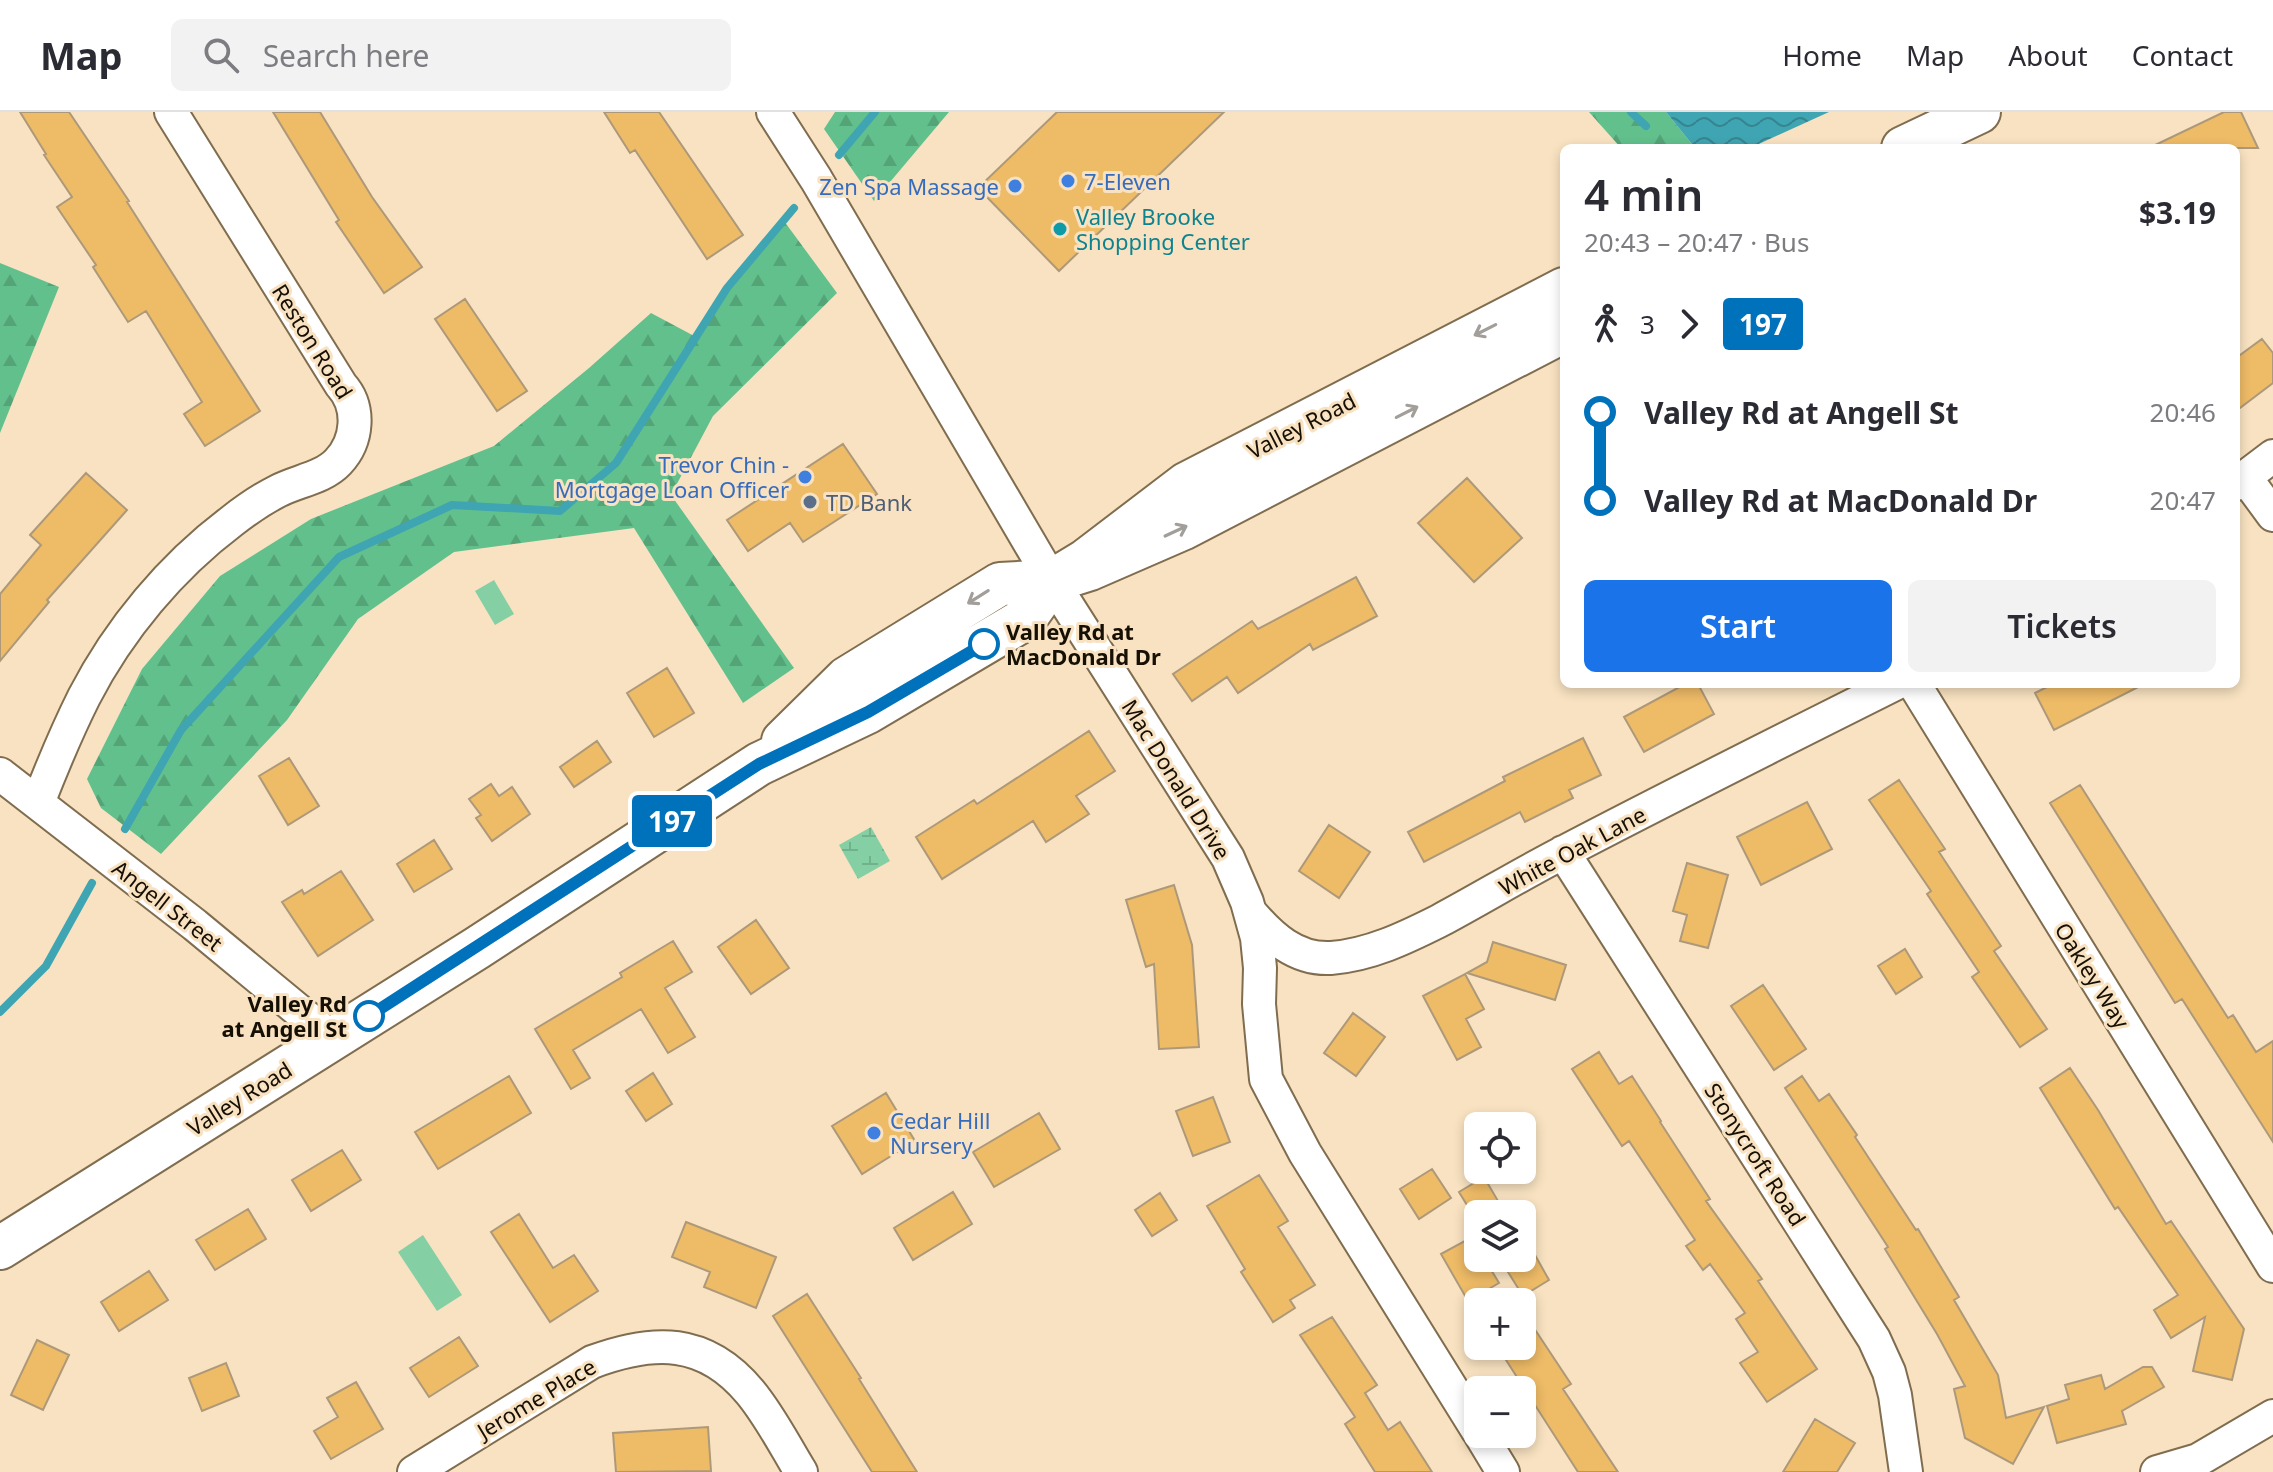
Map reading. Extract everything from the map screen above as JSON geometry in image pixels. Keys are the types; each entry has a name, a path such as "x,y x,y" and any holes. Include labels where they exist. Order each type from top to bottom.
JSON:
{"main road":[{"path":"1911,144 1979,112"},
{"name":"Valley Road","path":"0,1248 333,1039 759,764 868,712 1025,619 1052,581 1085,561 1186,484 1560,291"},
{"name":"Valley Road","path":"1052,581 1090,569 1182,529 1560,333"}],"street":[{"name":"Reston Road","path":"38,803 85,695 116,644 151,598 190,556 233,520 278,491 322,473 337,463 349,447 355,428 355,409 348,393 171,112"},
{"name":"Mac Donald Drive","path":"773,112 816,179 1052,581 1228,858 1257,938 1266,1079 1305,1153 1464,1408"},
{"path":"2273,456 2240,480 2273,515"},
{"name":"White Oak Lane","path":"1250,912 1268,934 1283,945 1300,953 1327,958 1355,955 1402,939 1563,852 1887,688"},
{"name":"Oakley Way","path":"1916,688 2273,1266"},
{"name":"Angell Street","path":"0,774 195,925 333,1039"},
{"name":"Stonycroft Road","path":"1563,852 1874,1339 1889,1372 1895,1395 1906,1472"},
{"name":"Jerome Place","path":"414,1472 592,1362 624,1350 655,1346 695,1353 731,1372 752,1394 801,1472"},
{"path":"2157,1472 2198,1460 2273,1416"},
{"name":"Mac Donald Drive","path":"1489,1448 1503,1472"}],"green space":[{"path":"835,112 949,112 874,201 824,129"},
{"path":"1589,112 1666,112 1692,144 1617,144"},
{"path":"784,221 837,293 713,416 671,495 794,668 743,703 634,528 454,552 358,619 287,720 161,854 101,808 87,779 142,669 220,576 311,519 494,446 651,313 696,337 727,288"},
{"path":"0,263 59,287 0,433"},
{"path":"494,580 514,614 495,625 475,591"},
{"path":"871,827 890,861 858,879 839,845"},
{"path":"423,1235 462,1295 437,1311 398,1252"}],"water":[{"path":"1666,112 1829,112 1759,144 1692,144"}],"building":[{"path":"20,112 69,112 129,201 260,411 205,446 184,414 202,402 146,311 128,322 93,267 96,265 57,207 72,197"},
{"path":"273,112 320,112 372,197 422,267 384,293 336,222 339,220"},
{"path":"604,112 659,112 743,235 707,259 635,150 630,153"},
{"name":"Valley Brooke Shopping Center","path":"1057,112 1224,112 1059,271 978,188"},
{"path":"2224,112 2241,112 2258,148 2240,148 2240,144 2157,144"},
{"path":"465,299 527,391 497,411 435,319"},
{"path":"2262,339 2273,353 2273,383 2240,408 2240,355"},
{"name":"TD Bank","path":"843,444 877,494 803,542 790,523 748,551 727,520"},
{"path":"86,473 127,510 47,600 49,602 0,661 0,594 41,545 30,535"},
{"path":"1467,478 1522,538 1474,582 1418,523"},
{"path":"1356,577 1377,616 1313,650 1310,644 1238,693 1227,677 1192,701 1173,674 1252,621 1258,629"},
{"path":"667,668 694,713 654,737 627,693"},
{"path":"1678,688 1700,688 1714,714 1644,752 1624,717"},
{"path":"2045,688 2136,688 2054,730 2035,693"},
{"path":"1089,731 1115,771 1076,796 1089,814 1046,842 1033,821 942,879 916,837 974,800 977,804"},
{"path":"1583,738 1601,775 1569,790 1573,798 1525,822 1520,812 1424,862 1408,832 1505,781 1503,777"},
{"path":"597,741 611,762 574,787 560,767"},
{"path":"289,758 319,806 288,825 259,776"},
{"path":"1899,780 1945,849 1939,852 2001,946 1994,951 2047,1029 2020,1047 1972,977 1979,972 1927,894 1931,891 1869,800"},
{"path":"491,784 499,796 512,787 530,814 492,841 476,818 481,815 469,799"},
{"path":"2080,785 2228,1018 2233,1015 2256,1052 2273,1041 2273,1142 2182,999 2175,1003 2050,803"},
{"path":"1807,802 1832,849 1761,885 1737,837"},
{"path":"1329,825 1370,852 1339,898 1299,871"},
{"path":"434,840 452,869 414,892 397,864"},
{"path":"1687,863 1728,875 1708,948 1680,941 1687,915 1673,911"},
{"path":"341,871 373,920 318,956 282,902 302,890 304,894"},
{"path":"1174,885 1192,945 1199,1047 1159,1049 1154,964 1146,967 1126,900"},
{"path":"756,920 789,968 751,994 718,947"},
{"path":"673,941 692,972 665,988 695,1037 668,1053 641,1009 573,1050 590,1078 571,1089 535,1029 622,977 620,973"},
{"path":"1493,942 1566,965 1555,1000 1467,973 1487,962"},
{"path":"1905,949 1922,977 1896,994 1878,966"},
{"path":"1465,974 1484,1009 1466,1019 1481,1047 1457,1060 1423,996"},
{"path":"1763,985 1806,1049 1774,1070 1731,1006"},
{"path":"1353,1013 1385,1037 1356,1076 1324,1053"},
{"path":"1599,1052 1619,1084 1632,1076 1710,1199 1706,1201 1762,1279 1758,1281 1817,1369 1767,1402 1740,1363 1758,1352 1736,1319 1745,1313 1710,1264 1703,1270 1686,1246 1695,1240 1629,1141 1622,1146 1572,1069"},
{"path":"2070,1068 2166,1224 2171,1221 2244,1329 2232,1380 2193,1371 2205,1317 2171,1338 2154,1310 2178,1295 2118,1207 2115,1209 2040,1088"},
{"path":"653,1073 672,1104 646,1121 626,1091"},
{"path":"509,1076 531,1113 438,1169 415,1132"},
{"path":"1802,1076 1819,1101 1829,1094 1959,1297 1954,1300 1998,1375 2006,1418 2044,1407 2013,1464 1965,1438 1954,1389 1965,1386 1885,1249 1888,1247 1785,1088"},
{"name":"Cedar Hill Nursery","path":"886,1093 915,1141 862,1174 832,1126"},
{"path":"1213,1097 1230,1142 1193,1156 1176,1111"},
{"path":"1039,1113 1060,1149 994,1187 973,1152"},
{"path":"342,1150 361,1180 311,1211 292,1180"},
{"path":"1432,1169 1451,1198 1419,1219 1400,1189"},
{"path":"1259,1175 1288,1221 1278,1227 1315,1285 1290,1300 1295,1308 1273,1322 1241,1272 1245,1269 1207,1206"},
{"path":"1472,1184 1488,1184 1497,1200 1464,1200 1459,1192"},
{"path":"953,1192 972,1224 913,1260 894,1228"},
{"path":"1160,1193 1177,1220 1152,1236 1135,1210"},
{"path":"248,1209 266,1239 215,1270 196,1240"},
{"path":"519,1214 553,1268 574,1255 598,1291 550,1322 491,1232"},
{"path":"686,1222 776,1257 756,1308 704,1287 710,1272 672,1257"},
{"path":"1464,1241 1464,1272 1492,1272 1499,1283 1490,1288 1464,1288 1464,1294 1441,1254"},
{"path":"1536,1257 1549,1280 1536,1288 1518,1288 1508,1272 1536,1272"},
{"path":"149,1271 168,1300 119,1331 101,1302"},
{"path":"807,1294 917,1472 872,1472 773,1316"},
{"path":"1332,1317 1377,1385 1365,1393 1388,1430 1400,1422 1432,1472 1375,1472 1345,1424 1355,1417 1300,1335"},
{"path":"1536,1331 1571,1384 1563,1389 1618,1472 1578,1472 1536,1407 1536,1376 1516,1376 1506,1360 1536,1360"},
{"path":"459,1337 478,1366 429,1397 410,1368"},
{"path":"37,1340 69,1355 43,1410 11,1395"},
{"path":"226,1363 239,1396 202,1411 189,1378"},
{"path":"2143,1367 2152,1367 2164,1387 2122,1411 2126,1424 2057,1443 2047,1406 2069,1399 2065,1385 2101,1375 2105,1389"},
{"path":"356,1382 383,1429 331,1459 314,1431 338,1417 327,1398"},
{"path":"1815,1419 1855,1443 1837,1472 1783,1472"},
{"path":"708,1427 711,1471 616,1472 613,1433"}],"waterway":[{"path":"839,155 875,112"},
{"path":"1631,112 1646,126"},
{"path":"125,829 181,730 339,557 452,505 560,511 616,463 727,288 794,208"},
{"path":"0,1012 46,966 92,883"}],"bus line":[{"name":"197","path":"369,1016 759,764 868,712 984,644"}],"place":[{"name":"7-Eleven","path":"1068,181"},
{"name":"Zen Spa Massage","path":"1015,186"},
{"name":"Valley Brooke Shopping Center","path":"1060,229"},
{"name":"Trevor Chin - Mortgage Loan Officer","path":"805,477"},
{"name":"TD Bank","path":"810,502"},
{"name":"Valley Rd at MacDonald Dr","path":"984,644"},
{"name":"Valley Rd at Angell St","path":"369,1016"},
{"name":"Cedar Hill Nursery","path":"874,1133"}]}
